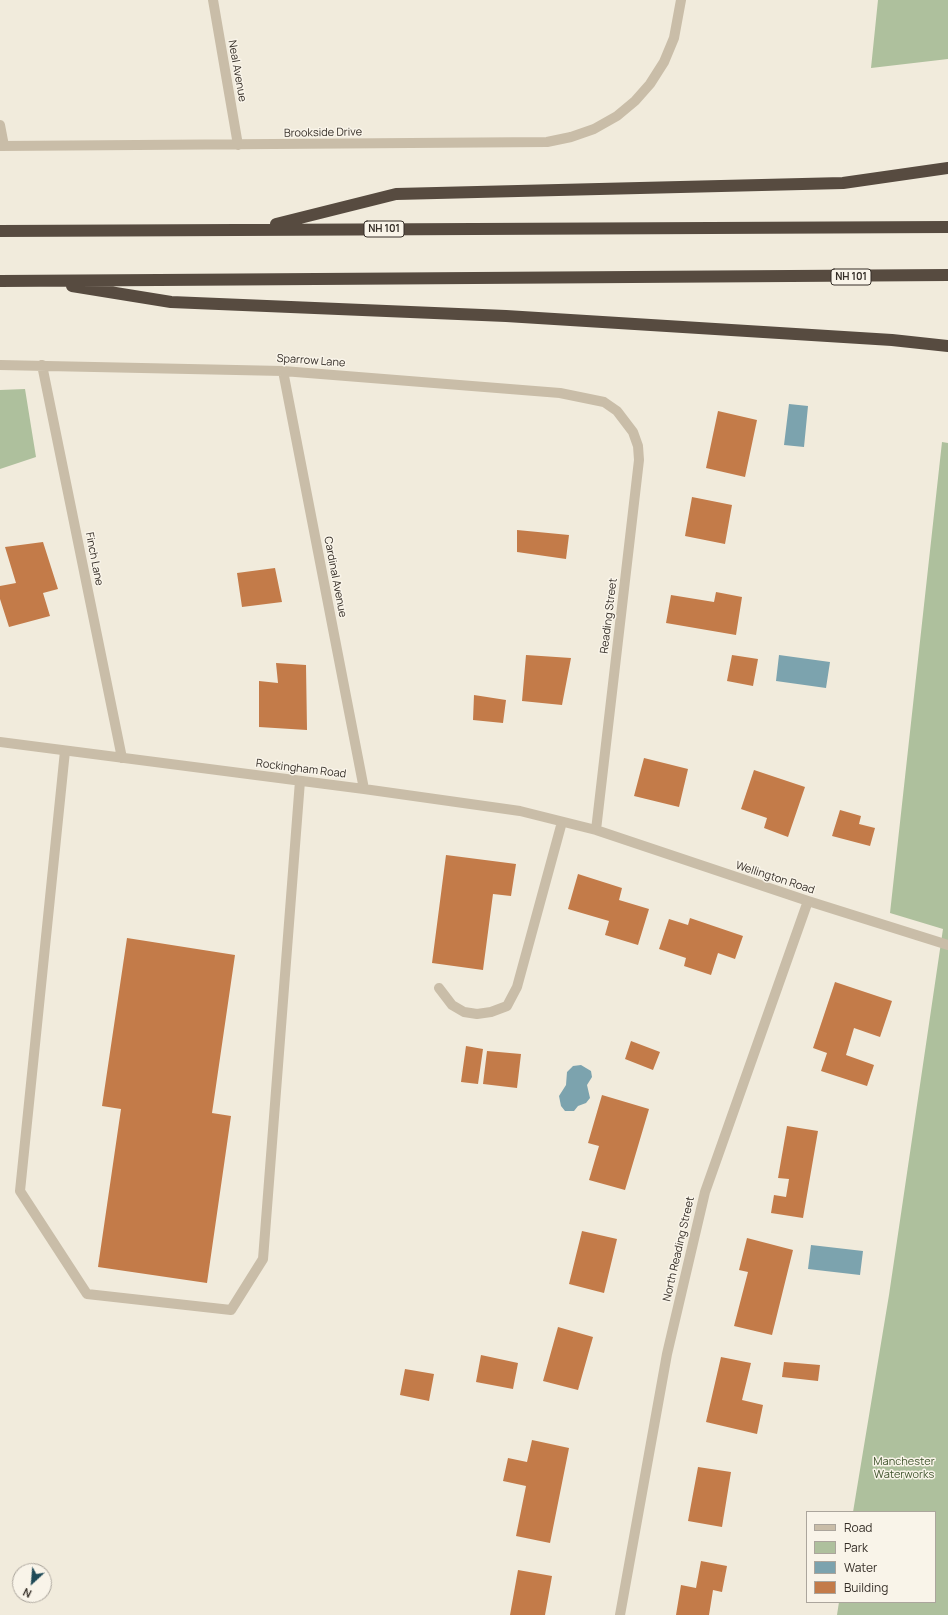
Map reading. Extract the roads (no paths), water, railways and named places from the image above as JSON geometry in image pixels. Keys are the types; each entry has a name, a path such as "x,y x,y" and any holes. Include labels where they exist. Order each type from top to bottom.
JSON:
{"highway":[{"path":"257,229 396,194 843,182 948,168"},
{"name":"NH 101","path":"0,231 948,226"},
{"name":"NH 101","path":"0,281 948,275"},
{"path":"37,281 171,302 506,316 892,340 948,346"}],"street":[{"name":"Neal Avenue","path":"213,0 238,146"},
{"name":"Brookside Drive","path":"2,146 238,146 547,142 571,137 594,129 617,116 635,101 650,84 664,62 674,38 681,0"},
{"path":"0,125 2,146"},
{"name":"Sparrow Lane","path":"0,365 283,370 560,393 604,402 617,411"},
{"name":"Finch Lane","path":"42,365 122,758"},
{"name":"Cardinal Avenue","path":"283,370 364,789"},
{"name":"Reading Street","path":"596,830 639,460 638,446 633,432 617,411"},
{"name":"Rockingham Road","path":"0,742 364,789 520,811 596,830"},
{"path":"65,751 20,1191 87,1294 232,1310 263,1259 300,781"},
{"path":"439,988 452,1005 464,1012 476,1014 491,1012 507,1006 517,987 562,822"},
{"name":"Wellington Road","path":"596,830 808,901 948,945"},
{"name":"North Reading Street","path":"620,1615 668,1354 705,1192 808,901"}],"water":[{"path":"789,404 808,406 804,447 784,445"},
{"path":"779,655 830,662 826,688 776,681"},
{"path":"581,1065 591,1071 592,1077 587,1085 590,1098 586,1103 578,1106 574,1111 565,1111 561,1106 559,1096 566,1085 567,1072 573,1066"},
{"path":"811,1245 863,1251 860,1275 808,1269"}],"park label":[{"name":"Manchester Waterworks","path":"904,1468"}]}
